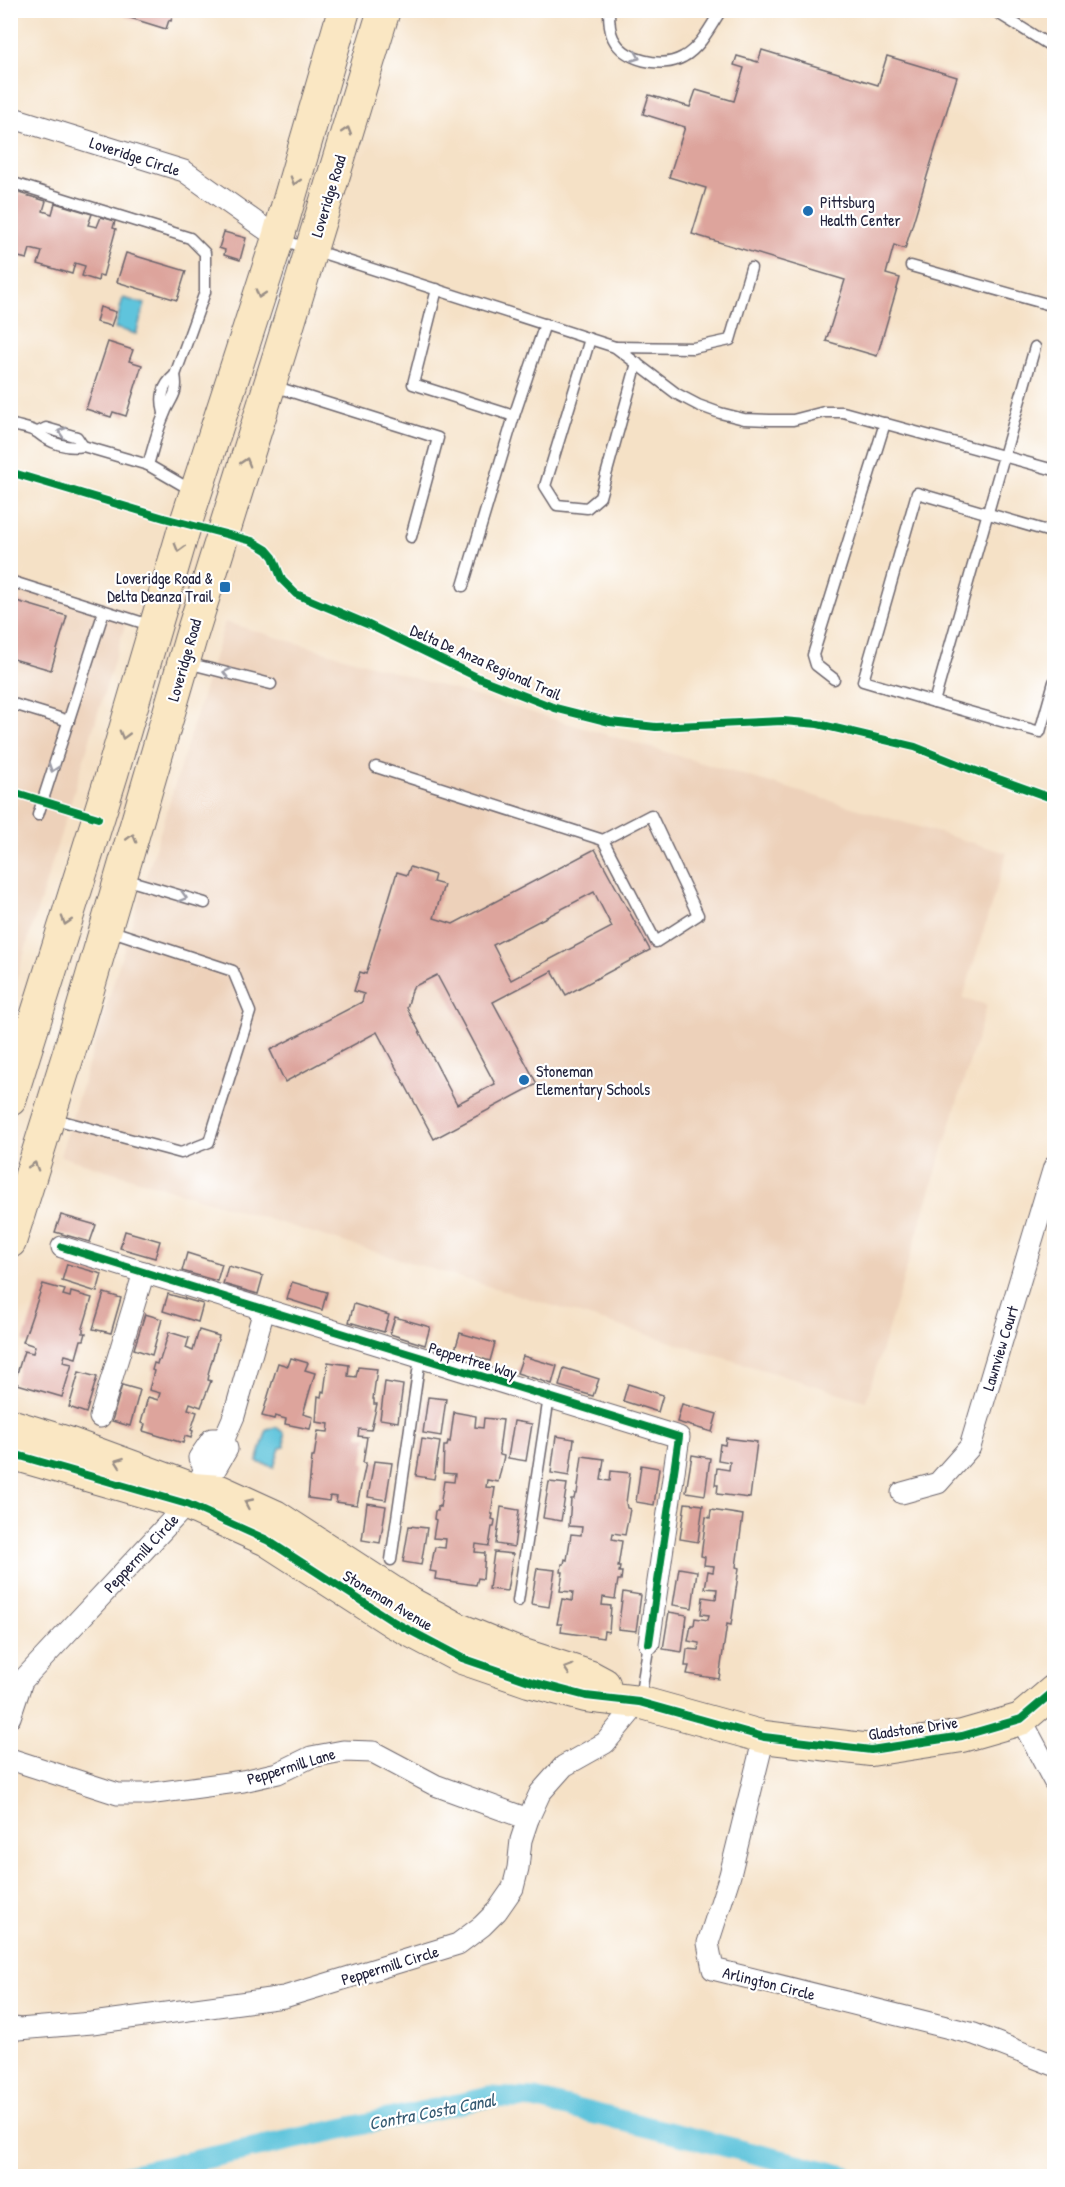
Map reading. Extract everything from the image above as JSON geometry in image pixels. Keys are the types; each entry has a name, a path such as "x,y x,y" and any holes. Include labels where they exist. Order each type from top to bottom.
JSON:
{"main road":[{"path":"10,1100 196,492 278,238 344,10"},
{"name":"Loveridge Road","path":"10,1242 184,662 384,10"},
{"path":"196,492 228,518"},
{"name":"Stoneman Avenue","path":"10,1425 195,1487 267,1540 394,1622 462,1659 529,1681 586,1696 639,1702 764,1737"},
{"name":"Stoneman Avenue","path":"10,1453 195,1487"},
{"name":"Gladstone Drive","path":"764,1737 871,1750 962,1736 1021,1719 1054,1690"}],"street":[{"name":"Loveridge Circle","path":"10,117 184,171 278,238"},
{"name":"Lawnview Court","path":"902,1493 938,1483 970,1447 1054,1167"},
{"name":"Peppertree Way","path":"62,1247 679,1437 649,1643"},
{"path":"100,1417 144,1272"},
{"path":"195,1487 216,1468 227,1449 224,1439 234,1416 264,1310"},
{"name":"Peppermill Circle","path":"10,1717 22,1681 195,1487"},
{"name":"Peppermill Circle","path":"10,2026 19,2029 92,2023 284,1997 458,1944 497,1911 513,1888 521,1840 540,1793 564,1766 605,1743 639,1702"},
{"path":"1021,1719 1054,1781"},
{"name":"Arlington Circle","path":"764,1737 730,1875 708,1943 713,1969 974,2034 1054,2065"},
{"name":"Peppermill Lane","path":"10,1759 118,1794 148,1794 243,1781 278,1773 311,1757 343,1751 373,1752 435,1785 528,1818"}],"lane":[{"path":"609,10 613,38 625,52 648,61 662,63 685,56 701,40 721,10"},
{"path":"993,10 1054,48"},
{"path":"10,182 190,238 206,253 205,292 175,375 166,382 160,400 165,413 148,465"},
{"path":"278,238 615,347 693,348 730,340 751,268"},
{"path":"911,266 1054,306"},
{"path":"437,289 413,384 514,416"},
{"path":"463,586 514,416 545,324"},
{"path":"590,339 545,486 557,505 587,508 600,497 637,363"},
{"path":"615,347 677,394 698,405 744,419 793,420 824,412 843,412 1054,470"},
{"path":"934,702 1035,347"},
{"path":"270,385 438,438 411,537"},
{"path":"834,679 816,665 813,655 885,423"},
{"path":"10,424 38,432 46,428 77,437 83,446 148,465 196,492"},
{"path":"1054,533 917,494 863,681 1040,732 1054,682"},
{"path":"10,581 156,627"},
{"path":"38,815 104,610"},
{"path":"184,662 271,684"},
{"path":"10,703 69,722"},
{"path":"376,767 603,840 656,942 698,915 651,815 603,840"},
{"path":"120,878 205,903"},
{"path":"49,1117 181,1153 209,1142 250,1012 233,971 105,929"},
{"path":"391,1560 420,1358"},
{"path":"518,1601 549,1397"},
{"name":"Peppertree Way","path":"639,1702 649,1643"}],"shaded area":[{"path":"11,577 129,612 11,996"},
{"name":"Stoneman Elementary Schools","path":"225,622 1007,853 963,998 987,1005 866,1401 60,1156"}],"water":[{"path":"123,298 145,304 136,334 115,328"},
{"path":"276,1427 284,1433 285,1447 280,1448 274,1467 257,1462 267,1429"}],"building":[{"path":"126,10 179,10 178,15 173,14 166,29 124,16"},
{"name":"Pittsburg Health Center","path":"762,50 878,85 887,56 957,77 905,249 894,245 886,274 900,278 877,356 826,341 845,280 692,234 706,188 669,177 685,127 643,114 649,95 690,107 696,90 734,101 744,68 734,65 737,56 758,62"},
{"path":"12,191 46,201 43,211 52,214 55,203 92,214 88,225 97,227 101,217 115,221 113,228 116,229 103,276 99,275 98,281 82,276 85,266 75,263 72,274 38,264 42,252 30,249 27,259 10,255 10,197"},
{"path":"224,232 246,238 240,260 224,255 225,250 219,248"},
{"path":"126,253 186,271 177,300 117,282"},
{"path":"100,307 116,312 111,326 96,322"},
{"path":"108,342 133,350 129,361 142,365 126,416 113,412 111,417 86,409"},
{"path":"10,599 67,616 51,670 10,658"},
{"path":"595,849 650,950 566,995 552,971 493,1002 537,1084 434,1139 377,1032 285,1082 270,1050 362,1002 364,994 354,991 360,972 366,974 397,872 407,875 410,867 435,875 433,882 444,885 434,918 453,924","holes":["594,892 612,927 511,980 493,945","437,975 495,1084 457,1104 407,1008 413,987"]},
{"path":"61,1215 96,1225 90,1242 55,1232"},
{"path":"125,1231 160,1241 155,1258 120,1248"},
{"path":"187,1253 222,1264 217,1281 182,1271"},
{"path":"67,1264 102,1274 97,1292 62,1281"},
{"path":"228,1266 263,1276 258,1294 223,1284"},
{"path":"292,1282 327,1292 322,1310 287,1299"},
{"path":"43,1284 65,1290 63,1295 70,1297 71,1292 92,1298 83,1328 83,1333 86,1333 84,1340 81,1340 76,1358 65,1355 63,1362 72,1364 62,1397 14,1383 24,1351 33,1353 35,1346 23,1342"},
{"path":"104,1293 121,1298 111,1333 93,1329"},
{"path":"168,1294 203,1304 198,1322 163,1311"},
{"path":"354,1304 389,1315 384,1332 349,1322"},
{"path":"145,1314 162,1319 152,1355 134,1349"},
{"path":"395,1317 430,1327 425,1345 390,1334"},
{"path":"199,1330 219,1336 208,1374 208,1380 211,1381 201,1407 190,1403 188,1409 197,1412 191,1438 185,1436 183,1443 143,1431 145,1424 141,1423 148,1397 158,1400 160,1393 149,1390 154,1371 152,1370 154,1363 157,1364 160,1360 169,1332 189,1338 186,1348 193,1351"},
{"path":"460,1333 495,1343 490,1361 455,1350"},
{"path":"523,1356 557,1366 552,1384 517,1373"},
{"path":"291,1358 308,1363 305,1370 315,1373 303,1414 313,1417 310,1429 285,1424 286,1419 275,1416 274,1419 262,1416 278,1363 288,1366"},
{"path":"328,1362 349,1365 348,1376 356,1377 358,1367 377,1369 373,1399 374,1404 377,1404 371,1430 359,1429 358,1436 367,1437 363,1463 366,1463 357,1505 336,1502 337,1497 330,1496 329,1501 308,1498 312,1457 314,1457 318,1431 328,1432 329,1424 316,1422 318,1396 321,1397 322,1391 324,1392"},
{"path":"564,1368 599,1379 593,1396 559,1386"},
{"path":"79,1372 97,1377 86,1413 69,1407"},
{"path":"385,1382 403,1385 398,1422 380,1419"},
{"path":"628,1384 663,1395 658,1412 623,1401"},
{"path":"122,1385 140,1390 130,1426 112,1421"},
{"path":"428,1397 446,1399 441,1436 423,1433"},
{"path":"682,1404 717,1414 712,1432 677,1422"},
{"path":"454,1412 476,1416 475,1427 483,1428 484,1418 503,1420 499,1450 500,1455 504,1456 498,1482 487,1480 486,1487 495,1488 491,1514 493,1514 492,1519 495,1520 494,1527 492,1527 489,1546 476,1544 475,1552 485,1553 483,1579 478,1578 476,1585 435,1579 436,1572 430,1571 435,1547 445,1548 446,1539 433,1538 436,1520 434,1519 435,1511 438,1511 438,1506 440,1507 444,1481 454,1482 455,1474 443,1473 444,1446 447,1446 448,1441 450,1442"},
{"path":"514,1421 532,1424 526,1461 508,1458"},
{"path":"556,1436 574,1439 569,1476 551,1473"},
{"path":"726,1438 757,1442 750,1498 717,1494 718,1485 715,1485 717,1468 729,1470 730,1462 718,1460 720,1444 725,1445"},
{"path":"422,1439 440,1442 434,1479 416,1476"},
{"path":"692,1455 710,1458 705,1495 686,1492"},
{"path":"582,1456 604,1459 601,1480 610,1481 611,1471 630,1473 626,1503 627,1508 630,1509 625,1535 613,1533 612,1539 622,1541 618,1567 620,1567 619,1572 622,1572 621,1580 618,1580 615,1599 603,1597 602,1605 611,1606 609,1632 604,1631 603,1638 561,1632 562,1624 557,1624 562,1599 572,1601 573,1592 560,1591 563,1572 561,1572 562,1564 565,1559 567,1560 571,1534 581,1535 582,1527 569,1526 571,1499 574,1499 577,1494"},
{"path":"374,1461 392,1463 386,1500 368,1497"},
{"path":"641,1465 659,1468 654,1505 636,1502"},
{"path":"549,1482 567,1484 561,1521 543,1518"},
{"path":"367,1503 386,1506 380,1543 362,1540"},
{"path":"685,1503 703,1505 698,1542 680,1539"},
{"path":"501,1507 519,1510 514,1547 496,1544"},
{"path":"711,1510 743,1515 731,1625 727,1624 719,1679 687,1674 689,1666 685,1666 687,1649 698,1650 699,1643 688,1641 691,1625 694,1625 695,1618 708,1620 709,1615 701,1614 703,1597 716,1599 717,1589 705,1588 708,1571 713,1572 714,1566 704,1565 705,1557 701,1556 706,1517 710,1518"},
{"path":"409,1526 427,1528 421,1565 403,1562"},
{"path":"494,1552 513,1554 507,1591 489,1589"},
{"path":"537,1568 555,1570 549,1607 531,1604"},
{"path":"679,1568 697,1571 692,1608 673,1605"},
{"path":"623,1592 641,1595 636,1631 618,1629"},
{"path":"669,1612 687,1615 682,1652 663,1649"}],"waterway":[{"name":"Contra Costa Canal","path":"123,2176 490,2097 535,2099 845,2176"}],"cycle path":[{"name":"Delta De Anza Regional Trail","path":"10,472 164,518 252,541 267,550 273,557 282,580 296,594 367,624 481,679 555,708 610,722 656,727 783,721 818,724 915,747 1054,799"},
{"path":"10,791 98,818"},
{"path":"62,1247 679,1437 649,1643"},
{"path":"10,1453 187,1504 267,1540 394,1622 462,1658 529,1681 586,1696 639,1702 764,1737 871,1750 962,1736 1021,1719 1054,1691"}],"place":[{"name":"Pittsburg Health Center","path":"808,211"},
{"name":"Loveridge Road & Delta Deanza Trail","path":"225,587"},
{"name":"Stoneman Elementary Schools","path":"524,1080"}]}
